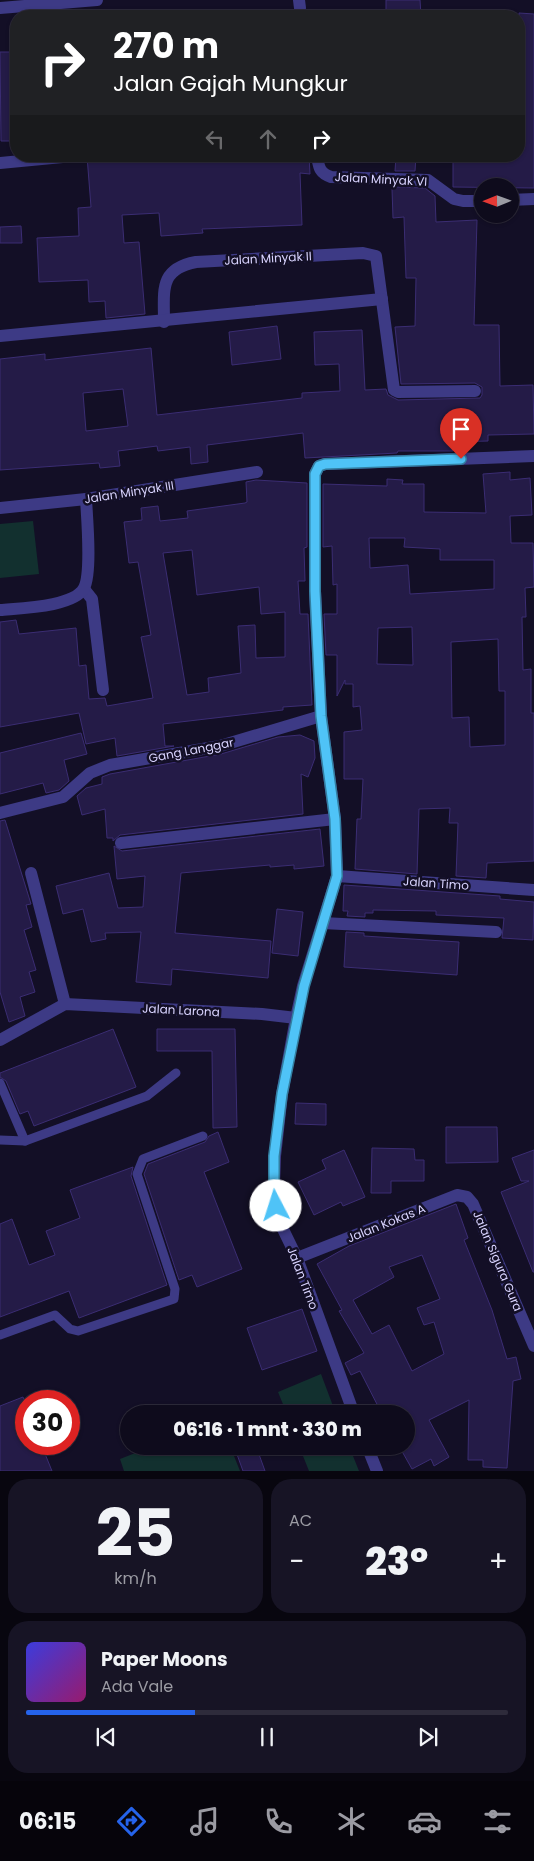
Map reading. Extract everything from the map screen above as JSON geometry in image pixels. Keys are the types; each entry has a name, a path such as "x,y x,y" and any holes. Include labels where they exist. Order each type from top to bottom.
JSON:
{"street":[{"path":"0,8 97,0"},
{"name":"Jalan Minyak VI","path":"318,162 319,170 323,175 331,177 428,180 454,199 474,201"},
{"path":"519,200 534,199"},
{"name":"Jalan Minyak II","path":"164,322 166,280 175,268 196,262 364,253 376,256 394,390 398,392 475,391"},
{"path":"0,336 164,322 382,299"},
{"name":"Jalan Timo","path":"351,1405 297,1258 280,1223 274,1186 274,1156 282,1094 296,1018 337,876 335,819 321,716 315,591 315,474 319,466 534,456"},
{"name":"Jalan Minyak III","path":"0,508 86,499 257,472"},
{"path":"0,610 55,604 75,596 84,589 87,576 86,499"},
{"path":"84,589 92,599 103,690"},
{"name":"Gang Langgar","path":"0,813 57,800 68,794 90,773 110,765 220,746 321,716"},
{"path":"120,843 335,819"},
{"path":"0,1040 64,1004 31,874"},
{"name":"Jalan Timo","path":"337,876 534,890"},
{"path":"323,923 496,932"},
{"name":"Jalan Larona","path":"64,1004 262,1014 296,1018"},
{"name":"Jalan Kokas A","path":"297,1258 457,1195 467,1197 474,1204"},
{"name":"Jalan Sigura Gura","path":"474,1204 534,1346"},
{"path":"371,1455 377,1471"}],"lane":[{"path":"0,1140 25,1141 147,1096 176,1073"},
{"path":"0,1083 25,1141"},
{"path":"0,1335 55,1315 70,1329 78,1332 174,1299 175,1288 137,1174 143,1159 203,1136"}],"green space":[{"path":"33,521 39,574 0,578 0,524"},
{"path":"321,1374 333,1405 283,1405 278,1392"},
{"path":"130,1455 234,1455 240,1471 124,1471 120,1459"},
{"path":"303,1455 353,1455 359,1471 309,1471"}],"building":[{"path":"386,0 420,0 421,10 386,10"},
{"path":"525,13 534,14 534,188 519,188 519,178 474,178 474,187 453,187 453,162 525,162"},
{"path":"0,52 10,52 10,141 1,141"},
{"path":"87,162 309,162 310,174 300,173 302,225 202,229 203,233 161,236 159,213 122,215 124,243 139,242 145,314 106,318 105,301 89,302 88,280 39,282 37,238 79,236 78,208 91,207"},
{"path":"396,162 416,162 415,171 395,171"},
{"path":"394,187 425,188 435,196 436,222 474,220 474,223 477,223 474,325 499,325 500,386 533,385 534,434 488,435 488,441 452,442 453,451 398,451 397,453 305,458 303,433 207,445 208,462 191,464 190,447 158,451 157,446 118,451 120,466 100,468 99,463 0,470 0,359 45,354 45,360 151,348 157,415 302,398 302,393 340,391 339,364 315,365 314,332 362,330 365,390 386,389 388,395 398,400 480,398 482,387 475,383 401,384 395,327 415,326 416,278 406,278 404,217 393,218 392,189","holes":["123,389 128,426 86,431 83,393"]},
{"path":"21,226 22,243 0,243 0,227"},
{"path":"277,326 281,359 232,365 229,332"},
{"path":"510,472 510,480 530,478 532,515 510,516 511,543 533,543 534,587 525,588 526,617 522,617 523,670 531,669 531,713 534,713 534,861 487,863 486,878 456,876 458,823 449,823 450,808 419,809 417,874 355,869 357,819 361,819 363,779 344,779 344,732 362,730 360,706 353,707 353,684 345,684 345,680 337,696 337,655 326,655 324,614 337,614 337,584 333,585 332,546 323,547 323,484 387,486 387,479 403,480 402,484 424,484 424,512 486,513 483,474","holes":["369,538 405,538 404,547 440,549 440,560 494,560 494,589 410,594 408,565 370,568","412,627 413,665 377,664 378,628","498,639 499,691 505,691 505,745 470,747 469,717 452,718 451,642"]},
{"path":"256,480 307,483 307,547 304,548 305,581 298,581 300,614 308,614 312,705 283,707 283,710 163,724 165,746 174,746 117,756 115,738 86,744 79,713 0,727 0,622 16,620 19,634 76,628 79,666 86,665 89,699 105,698 107,706 153,698 141,637 151,635 138,562 129,563 124,522 142,520 141,508 158,506 160,521 188,518 187,511 245,503 247,502 246,482","holes":["192,550 197,595 259,587 261,614 285,612 285,657 256,658 255,625 238,626 241,673 208,678 209,692 187,695 163,553"]},
{"path":"81,733 87,754 64,760 69,781 59,790 46,793 43,783 0,794 0,753"},
{"path":"300,735 314,741 315,758 308,777 301,774 303,814 120,835 113,841 113,838 107,838 105,809 82,815 77,796 86,788 102,784 102,777 110,774 221,754 278,737"},
{"path":"5,820 31,904 26,905 32,927 24,930 36,970 29,972 35,992 20,997 25,1016 9,1022 0,992 0,821"},
{"path":"320,829 324,866 294,869 294,865 270,867 270,865 181,873 175,933 271,941 268,978 172,969 171,985 136,982 141,932 105,933 106,939 91,942 83,909 63,914 56,886 109,873 118,908 143,907 145,876 117,879 114,846 122,851"},
{"path":"344,885 500,896 500,899 534,902 533,940 502,938 504,918 436,915 436,911 373,910 373,913 365,913 365,917 347,916 348,911 343,911"},
{"path":"277,909 303,912 298,956 272,953"},
{"path":"346,932 364,933 364,936 459,942 457,975 344,967"},
{"path":"113,1029 136,1087 34,1126 28,1111 20,1114 6,1081 0,1077 0,1073"},
{"path":"157,1029 235,1029 237,1127 213,1128 212,1051 157,1051"},
{"path":"296,1103 326,1104 326,1125 295,1124"},
{"path":"446,1127 497,1127 498,1162 446,1163"},
{"path":"218,1132 229,1162 204,1172 242,1269 197,1287 192,1275 179,1280 144,1174 148,1164 205,1142 209,1136"},
{"path":"372,1148 414,1149 415,1160 424,1160 424,1181 391,1181 391,1193 371,1193"},
{"path":"344,1150 365,1197 343,1206 341,1202 314,1215 298,1182 326,1169 322,1160"},
{"path":"534,1150 533,1272 501,1192 529,1181 521,1181 512,1158"},
{"path":"133,1167 131,1176 167,1285 79,1318 69,1291 0,1317 0,1224 12,1219 29,1265 55,1255 46,1231 80,1218 70,1190"},
{"path":"456,1204 468,1238 464,1240 492,1310 507,1359 516,1357 521,1379 513,1381 507,1468 483,1467 483,1460 468,1460 469,1400 429,1420 449,1457 434,1466 431,1459 412,1469 404,1455 415,1455 415,1405 377,1405 360,1371 351,1375 345,1363 364,1353 339,1311 342,1310 317,1264 349,1246","holes":["422,1255 440,1299 417,1308 424,1325 434,1322 444,1354 412,1371 389,1325 372,1334 353,1300 394,1277 389,1267"]},
{"path":"302,1309 317,1351 262,1370 247,1328"},
{"path":"15,1400 15,1455 45,1455 52,1471 0,1471 0,1406"},
{"path":"237,1455 259,1455 265,1471 243,1471"}],"route":[{"path":"276,1206 274,1156 282,1094 296,1018 337,876 335,819 321,716 315,591 315,474 319,466 325,464 461,459"}]}
